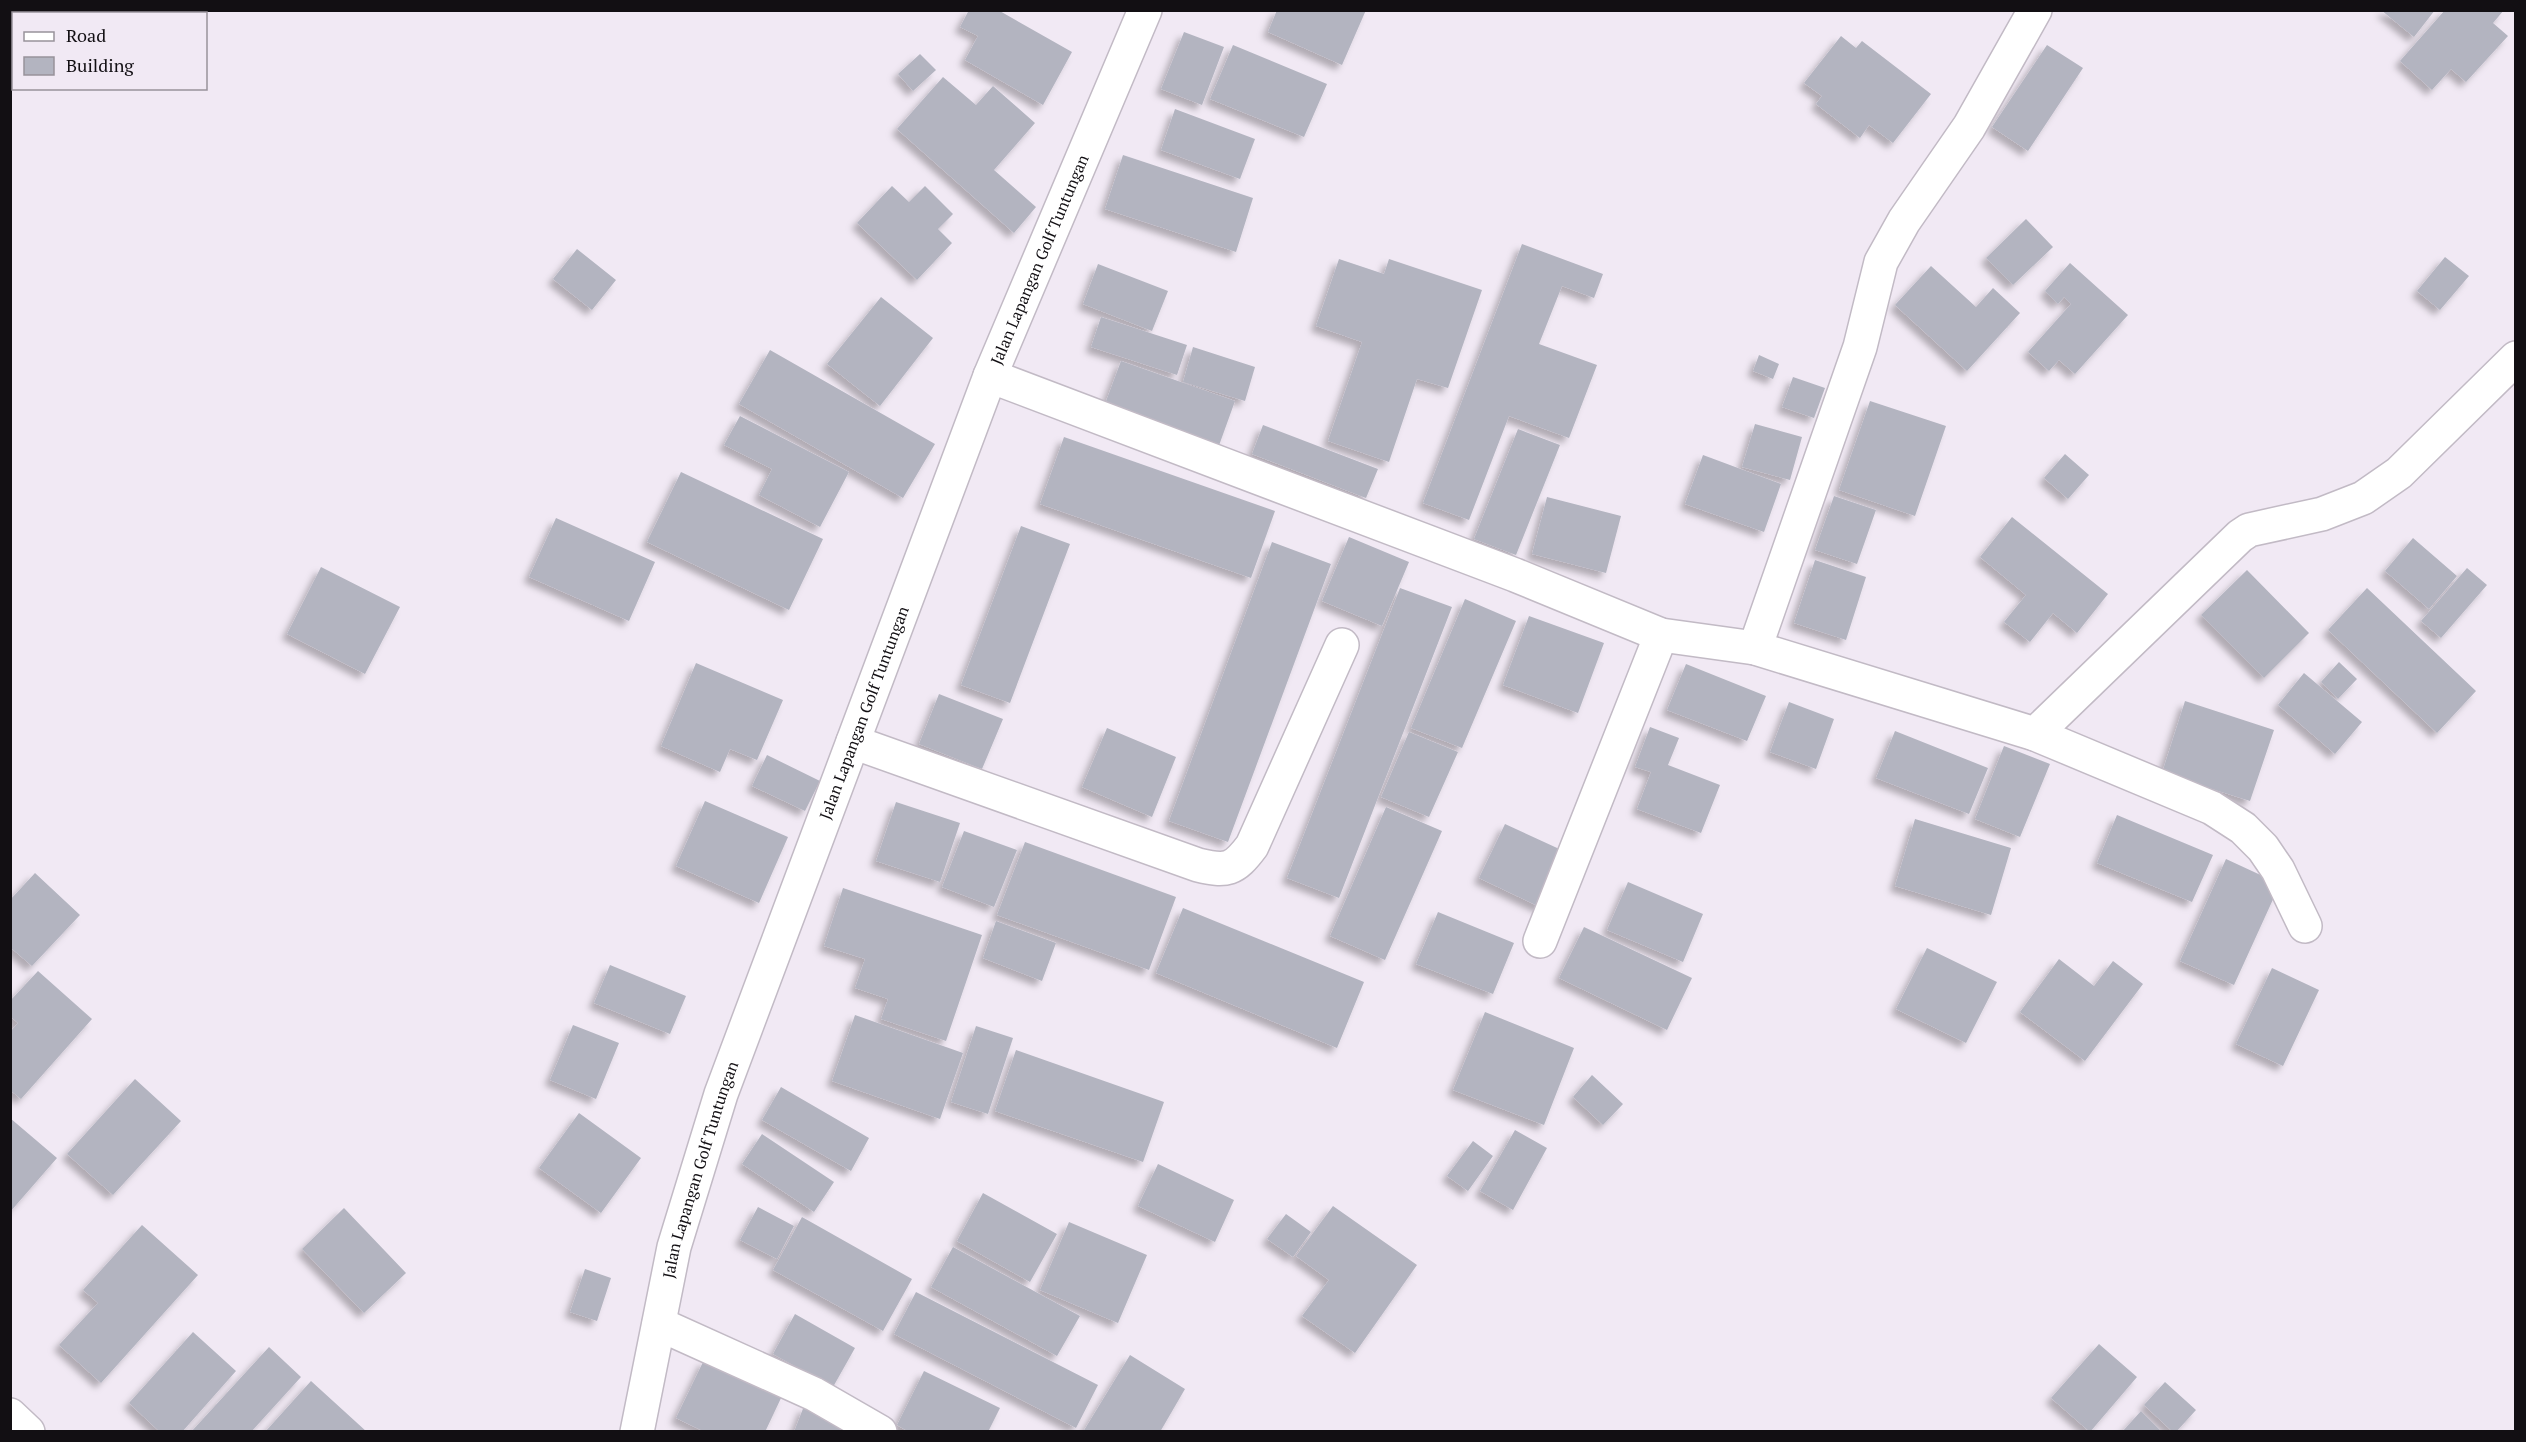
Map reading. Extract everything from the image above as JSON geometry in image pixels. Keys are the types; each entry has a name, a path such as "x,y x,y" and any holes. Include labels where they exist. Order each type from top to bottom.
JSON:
{"street":[{"name":"Jalan Lapangan Golf Tuntungan","path":"637,1431 674,1247 721,1094 990,376 1145,10"},
{"path":"1755,648 1860,347 1881,262 1904,221 1969,127 2035,10"},
{"path":"2035,734 2241,536 2249,530 2322,513 2363,498 2399,473 2516,357"},
{"path":"990,376 1515,575 1660,635 1755,648 2035,734 2212,808 2243,828 2263,848 2278,870 2305,926"},
{"path":"1540,941 1660,635"},
{"path":"853,742 1198,866 1218,870 1231,868 1252,846 1342,645"},
{"path":"659,1324 814,1394 880,1431"},
{"path":"10,1415 28,1431"}],"building":[{"path":"969,10 998,10 1072,52 1043,105 965,60 978,36 960,27"},
{"path":"1277,10 1366,10 1342,65 1268,32"},
{"path":"2381,10 2435,10 2414,37"},
{"path":"2445,10 2504,10 2493,23 2508,36 2466,82 2451,69 2432,90 2400,61"},
{"path":"1184,32 1224,47 1202,105 1161,89"},
{"path":"1841,36 1856,48 1862,41 1931,94 1893,143 1869,125 1860,138 1816,104 1822,96 1804,83"},
{"path":"1233,45 1327,84 1304,137 1210,99"},
{"path":"2047,45 2083,68 2028,151 1992,127"},
{"path":"920,54 936,70 913,91 898,74"},
{"path":"943,77 976,105 993,86 1035,123 994,170 1036,207 1014,233 897,129"},
{"path":"1175,109 1255,139 1240,179 1161,150"},
{"path":"1123,155 1253,198 1236,252 1105,209"},
{"path":"892,186 909,202 925,186 953,214 938,229 952,243 917,280 857,223"},
{"path":"2026,219 2053,247 2013,285 1986,258"},
{"path":"1522,244 1603,274 1594,298 1562,286 1539,344 1597,365 1569,438 1509,416 1469,520 1423,503"},
{"path":"577,249 616,280 592,310 553,279"},
{"path":"2445,257 2469,276 2440,310 2417,291"},
{"path":"1339,259 1384,274 1389,259 1482,290 1448,388 1417,379 1389,462 1328,441 1362,342 1316,326"},
{"path":"2070,263 2128,315 2075,374 2059,360 2049,371 2028,352 2071,304 2064,297 2058,304 2045,291"},
{"path":"1098,264 1168,291 1152,331 1083,304"},
{"path":"1931,266 1976,307 1993,288 2020,313 1967,371 1895,305"},
{"path":"881,297 933,338 880,406 827,364"},
{"path":"1101,317 1187,345 1177,375 1091,347"},
{"path":"1193,347 1255,367 1245,401 1183,382"},
{"path":"770,350 935,444 903,498 739,404"},
{"path":"1759,355 1779,364 1773,379 1753,371"},
{"path":"1121,361 1235,401 1217,451 1102,412"},
{"path":"1793,377 1825,388 1814,418 1782,407"},
{"path":"1870,401 1946,426 1915,516 1839,490"},
{"path":"740,416 849,472 820,527 759,495 772,469 724,445"},
{"path":"1755,424 1802,437 1790,480 1742,467"},
{"path":"1263,425 1378,469 1366,498 1252,454"},
{"path":"1518,429 1560,445 1516,555 1474,539"},
{"path":"1064,437 1275,511 1251,578 1040,504"},
{"path":"2065,454 2089,475 2068,499 2044,478"},
{"path":"1703,455 1781,484 1764,532 1685,504"},
{"path":"681,472 823,539 789,610 647,542"},
{"path":"1834,496 1876,510 1857,564 1815,550"},
{"path":"1547,497 1621,516 1606,573 1532,554"},
{"path":"2012,517 2108,594 2077,633 2053,613 2030,642 2004,622 2026,595 1980,557"},
{"path":"556,518 655,562 629,621 529,577"},
{"path":"1021,526 1070,544 1010,703 961,685"},
{"path":"1349,537 1409,562 1382,626 1322,601"},
{"path":"2413,538 2457,576 2429,609 2385,571"},
{"path":"1272,542 1331,564 1228,842 1169,821"},
{"path":"1815,560 1866,577 1846,640 1794,623"},
{"path":"321,567 400,607 365,674 287,634"},
{"path":"2467,568 2487,585 2441,638 2421,621"},
{"path":"2247,570 2309,633 2264,678 2201,615"},
{"path":"1400,588 1452,607 1339,898 1287,878"},
{"path":"2367,588 2476,691 2437,733 2328,630"},
{"path":"1465,599 1516,621 1462,748 1411,728"},
{"path":"1529,616 1604,643 1578,713 1503,685"},
{"path":"2339,662 2357,679 2338,699 2321,682"},
{"path":"696,663 783,700 757,760 730,749 720,772 661,746"},
{"path":"1686,664 1766,696 1747,741 1667,710"},
{"path":"2304,673 2362,722 2335,754 2278,705"},
{"path":"939,694 1003,719 982,769 919,744"},
{"path":"2185,701 2274,730 2250,801 2162,773"},
{"path":"1789,702 1834,719 1816,769 1770,752"},
{"path":"1650,727 1679,738 1668,765 1720,785 1701,833 1637,809 1651,772 1635,767"},
{"path":"1107,728 1176,757 1152,817 1082,787"},
{"path":"1895,731 1988,768 1969,814 1876,778"},
{"path":"1409,732 1458,752 1429,817 1381,797"},
{"path":"2004,746 2050,764 2020,837 1975,819"},
{"path":"767,755 820,781 805,811 752,786"},
{"path":"705,801 788,837 759,903 676,866"},
{"path":"896,802 960,823 940,882 876,861"},
{"path":"1386,807 1442,831 1385,960 1330,936"},
{"path":"2117,815 2213,855 2192,902 2097,863"},
{"path":"1915,819 2011,848 1991,915 1895,886"},
{"path":"1505,824 1568,853 1542,908 1479,878"},
{"path":"964,831 1017,850 994,907 942,887"},
{"path":"1025,842 1176,897 1149,970 997,915"},
{"path":"2226,859 2280,884 2234,985 2180,961"},
{"path":"35,873 80,915 32,966 10,947 10,900"},
{"path":"1628,882 1703,914 1683,962 1607,930"},
{"path":"843,888 982,935 946,1041 881,1019 888,999 855,988 865,959 824,946"},
{"path":"1183,908 1364,982 1337,1048 1156,973"},
{"path":"1438,912 1514,943 1493,994 1416,964"},
{"path":"996,921 1056,943 1042,981 983,958"},
{"path":"1584,927 1692,978 1667,1030 1559,978"},
{"path":"1927,948 1997,982 1966,1043 1896,1009"},
{"path":"2059,959 2094,986 2113,961 2143,984 2085,1061 2020,1012"},
{"path":"610,965 686,996 670,1034 594,1003"},
{"path":"2272,968 2319,990 2283,1066 2236,1044"},
{"path":"38,971 92,1019 21,1099 10,1090 10,1032 18,1023 10,1016 10,1001"},
{"path":"1485,1012 1574,1048 1544,1125 1453,1090"},
{"path":"855,1015 963,1053 940,1119 832,1081"},
{"path":"573,1025 619,1043 596,1099 550,1080"},
{"path":"976,1026 1013,1038 988,1114 951,1102"},
{"path":"1016,1050 1164,1102 1143,1162 995,1111"},
{"path":"1592,1075 1623,1104 1603,1125 1573,1097"},
{"path":"135,1079 181,1121 113,1195 67,1154"},
{"path":"781,1087 869,1138 851,1171 762,1120"},
{"path":"579,1113 641,1158 601,1213 539,1168"},
{"path":"10,1118 57,1158 10,1212"},
{"path":"1515,1130 1547,1148 1513,1210 1480,1191"},
{"path":"762,1134 834,1182 814,1212 742,1164"},
{"path":"1473,1141 1493,1156 1468,1191 1447,1176"},
{"path":"1158,1164 1234,1200 1215,1242 1138,1206"},
{"path":"983,1193 1057,1234 1030,1282 957,1241"},
{"path":"1333,1206 1417,1265 1355,1353 1302,1316 1329,1280 1296,1256"},
{"path":"758,1207 794,1226 777,1259 740,1240"},
{"path":"344,1208 406,1273 364,1313 302,1249"},
{"path":"1286,1214 1311,1232 1293,1257 1267,1239"},
{"path":"802,1217 912,1279 883,1331 773,1270"},
{"path":"1069,1222 1147,1255 1118,1323 1040,1290"},
{"path":"142,1225 198,1275 101,1383 59,1345 98,1303 83,1290"},
{"path":"953,1247 1080,1316 1057,1356 931,1287"},
{"path":"585,1269 611,1278 597,1321 570,1312"},
{"path":"916,1292 1098,1385 1076,1428 894,1334"},
{"path":"795,1314 855,1348 833,1387 773,1354"},
{"path":"193,1332 236,1371 182,1432 160,1432 129,1403"},
{"path":"2099,1344 2137,1377 2090,1432 2051,1398"},
{"path":"269,1347 301,1377 251,1432 191,1432"},
{"path":"1130,1355 1185,1389 1160,1432 1083,1432"},
{"path":"704,1360 782,1396 765,1432 705,1432 676,1418"},
{"path":"924,1371 1000,1408 988,1432 909,1432 897,1425"},
{"path":"311,1381 367,1432 265,1432"},
{"path":"2165,1382 2196,1410 2176,1432 2173,1432 2144,1405"},
{"path":"804,1406 851,1432 794,1432"},
{"path":"2141,1411 2162,1432 2122,1432"}]}
